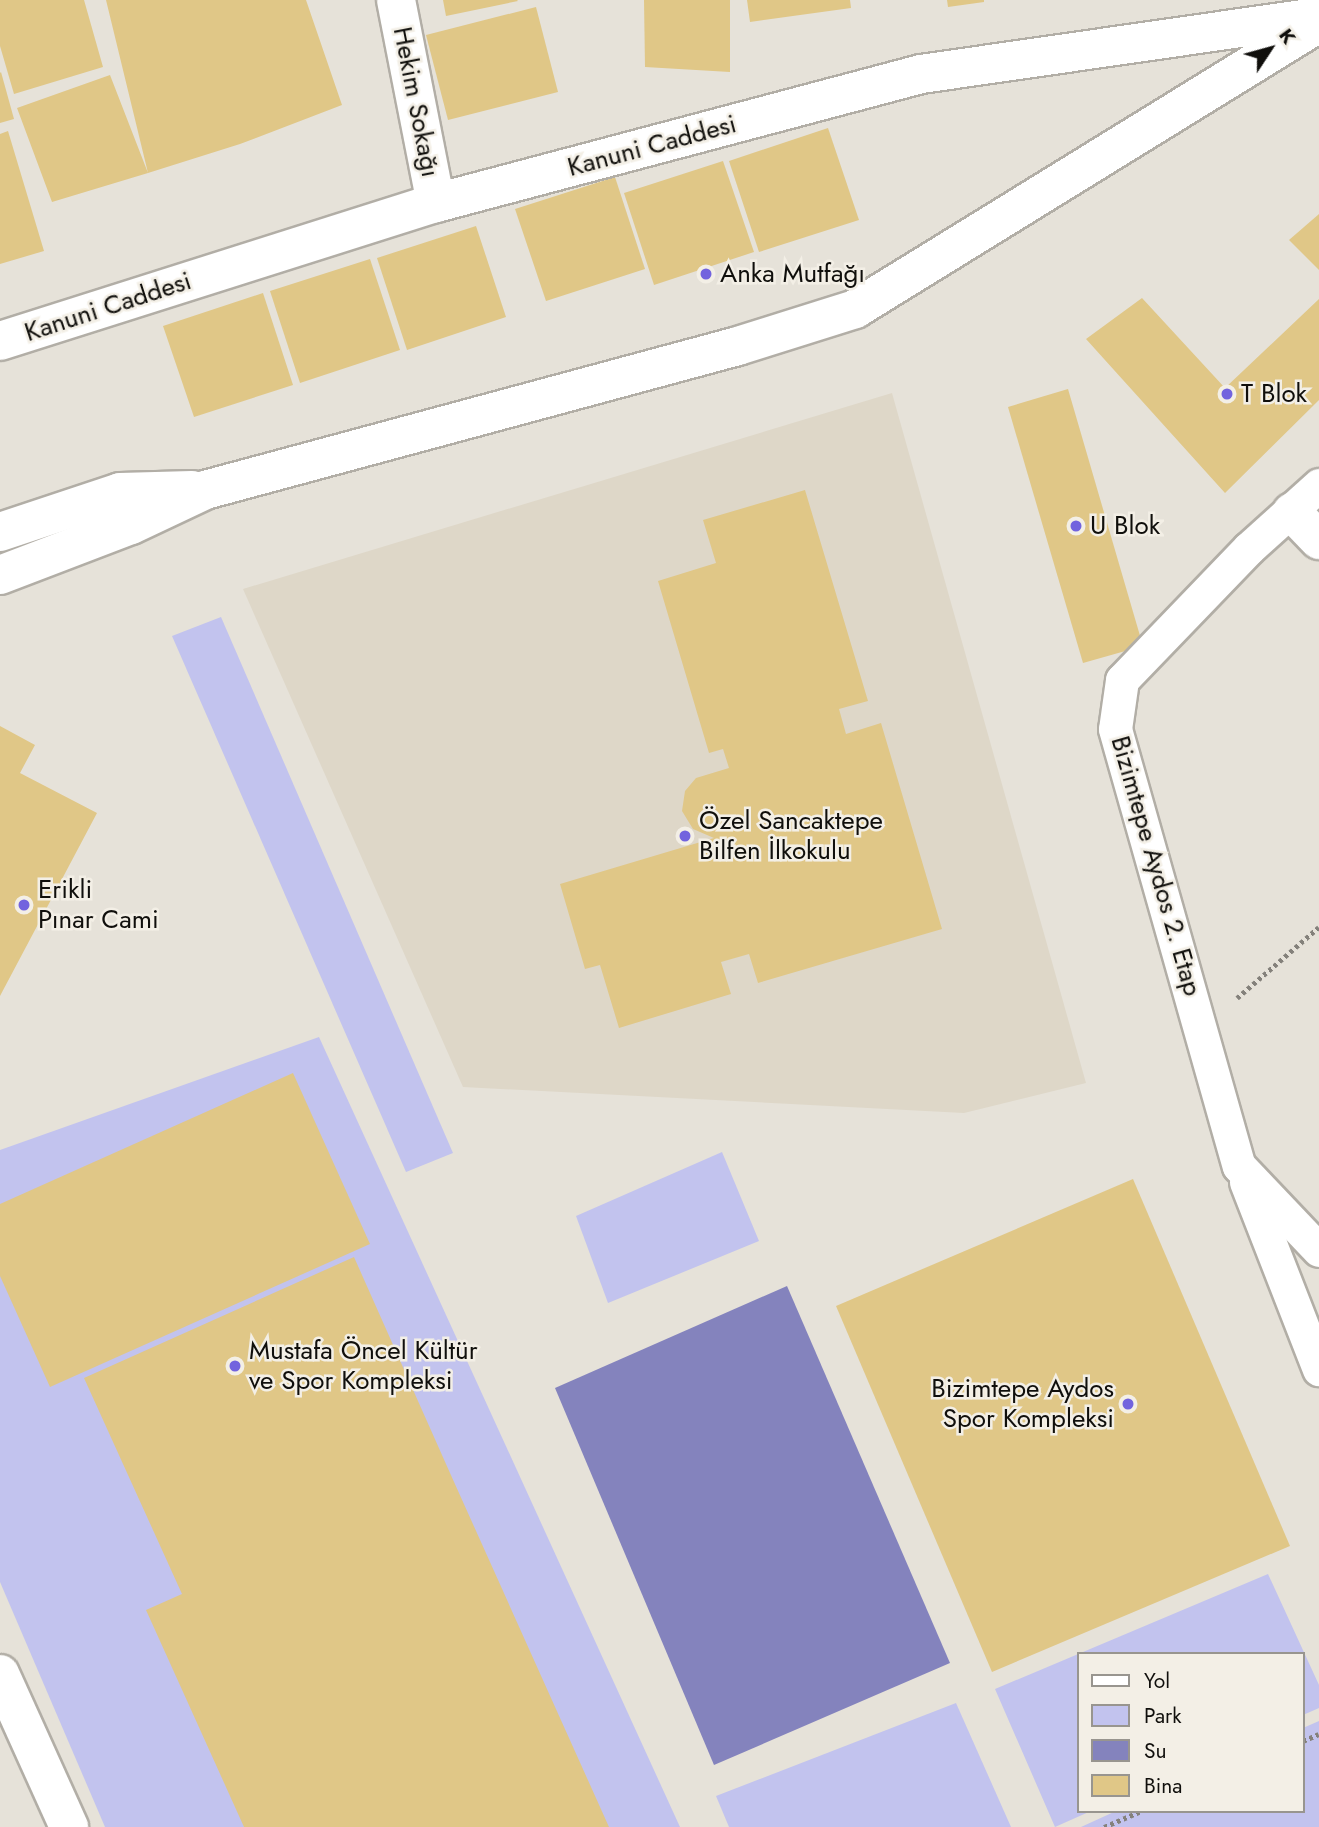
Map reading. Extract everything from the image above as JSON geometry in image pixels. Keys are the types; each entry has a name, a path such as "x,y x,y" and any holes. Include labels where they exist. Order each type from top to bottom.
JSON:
{"street":[{"name":"Hekim Sokağı","path":"396,0 436,204"},
{"name":"Kanuni Caddesi","path":"0,341 436,204 921,74 1319,16"},
{"path":"0,575 131,525 205,490 737,346 855,309 1319,23"},
{"path":"0,532 120,492 205,490"},
{"path":"1292,512 1319,540"},
{"path":"0,1674 69,1827"}],"lane":[{"name":"Bizimtepe Aydos 2. Etap","path":"1319,485 1249,548 1122,680 1115,729 1240,1166 1319,1250"},
{"path":"1240,1166 1319,1369"}],"path":[{"path":"1201,1029 1319,927"},
{"path":"1104,1827 1136,1813"}],"shaded area":[{"name":"Özel Sancaktepe Bilfen İlkokulu","path":"892,393 1086,1083 964,1113 463,1087 243,589"}],"green space":[{"path":"221,617 453,1153 406,1172 172,636"},
{"name":"Mustafa Öncel Kültür ve Spor Kompleksi","path":"319,1037 680,1827 105,1827 0,1582 0,1150"},
{"path":"722,1152 759,1241 608,1303 576,1216"},
{"path":"1268,1574 1304,1652 1083,1652"},
{"path":"1078,1654 1078,1813 1086,1813 1055,1827 995,1689"},
{"path":"1305,1655 1319,1685 1319,1708 1305,1714"},
{"path":"956,1703 1011,1827 729,1827 716,1796"},
{"path":"1319,1721 1319,1827 1081,1827 1112,1813 1305,1813 1305,1727"}],"water":[{"path":"787,1286 950,1663 714,1765 555,1388"}],"building":[{"path":"0,0 84,0 103,67 14,94 0,46"},
{"path":"106,0 306,0 342,105 240,144 148,173"},
{"path":"443,0 517,0 518,1 446,16"},
{"path":"644,0 730,0 730,72 645,67"},
{"path":"747,0 850,0 851,8 750,22"},
{"path":"947,0 984,0 984,2 948,7"},
{"path":"536,7 558,92 448,120 426,35"},
{"path":"0,73 14,119 0,123"},
{"path":"110,75 148,173 52,202 17,108"},
{"path":"828,128 859,220 759,252 729,161"},
{"path":"8,131 44,251 0,264 0,134"},
{"path":"723,161 754,252 654,285 624,193"},
{"path":"615,177 645,269 546,301 515,209"},
{"path":"1319,214 1319,270 1289,240"},
{"path":"476,226 506,317 407,350 377,258"},
{"path":"370,259 400,350 300,383 270,291"},
{"path":"263,293 293,385 194,417 163,326"},
{"name":"T Blok","path":"1142,298 1225,388 1319,299 1319,400 1225,493 1086,339"},
{"name":"U Blok","path":"1068,389 1143,646 1083,663 1008,407"},
{"path":"805,490 868,701 839,709 846,734 881,723 942,929 758,983 749,954 721,962 731,994 619,1028 600,965 585,969 560,884 714,838 693,829 682,811 685,791 696,778 729,768 723,749 709,753 658,581 716,563 703,520"},
{"name":"Erikli Pınar Cami","path":"0,726 35,745 20,773 97,813 0,996"},
{"path":"293,1073 370,1244 50,1387 0,1276 0,1204"},
{"path":"1133,1179 1290,1546 992,1672 836,1306"},
{"path":"354,1257 609,1827 244,1827 146,1610 182,1594 84,1378"}],"place":[{"name":"Anka Mutfağı","path":"706,274"},
{"name":"T Blok","path":"1227,394"},
{"name":"U Blok","path":"1076,526"},
{"name":"Özel Sancaktepe Bilfen İlkokulu","path":"685,836"},
{"name":"Erikli Pınar Cami","path":"24,905"},
{"name":"Mustafa Öncel Kültür ve Spor Kompleksi","path":"235,1366"},
{"name":"Bizimtepe Aydos Spor Kompleksi","path":"1128,1404"}]}
